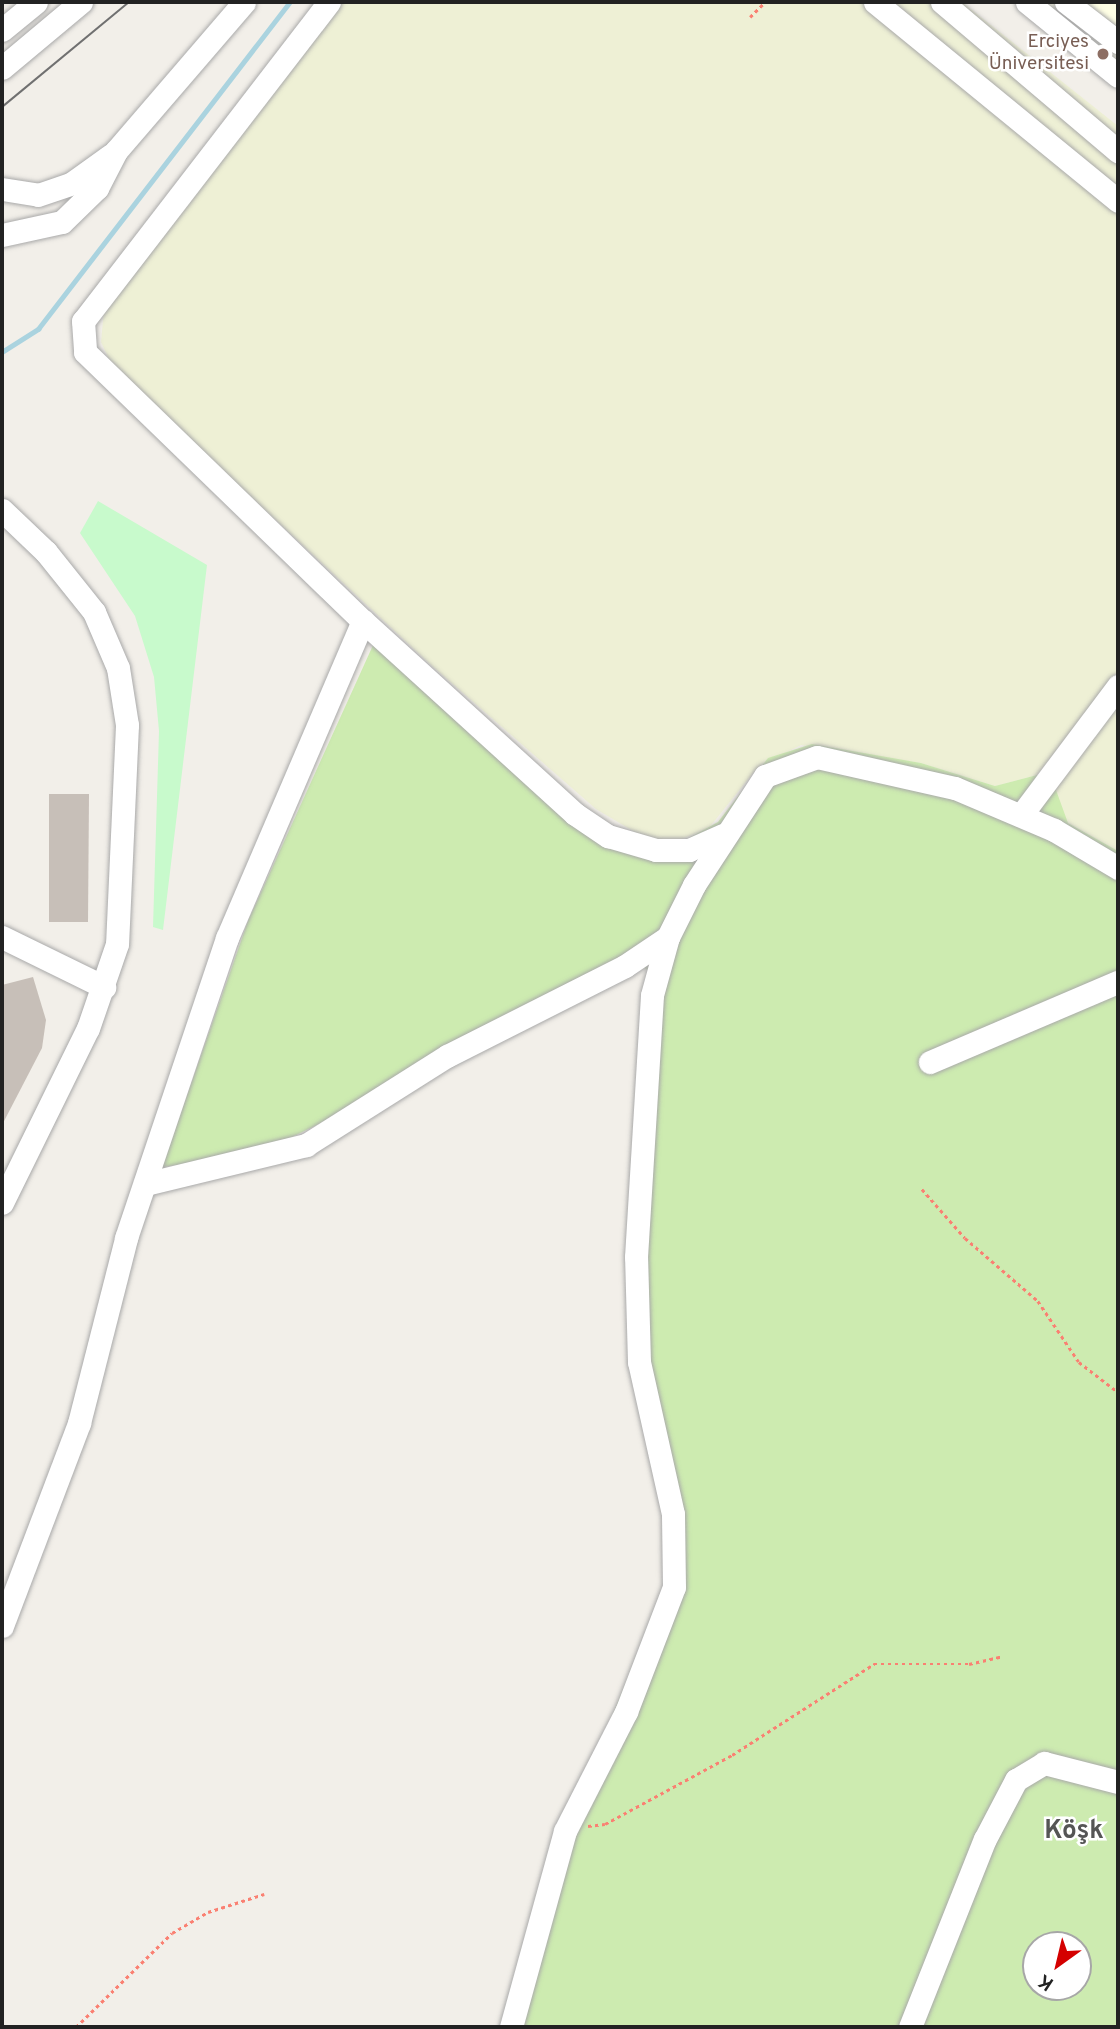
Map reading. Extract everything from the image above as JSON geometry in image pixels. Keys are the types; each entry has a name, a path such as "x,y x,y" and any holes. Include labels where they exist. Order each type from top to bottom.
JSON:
{"street":[{"path":"2,30 36,2"},
{"path":"2,68 82,2"},
{"path":"2,188 50,191 72,183 116,151 244,2"},
{"path":"329,2 83,321 81,336 96,366 363,621 593,827 667,852 701,847 723,835"},
{"path":"876,2 1118,201"},
{"path":"942,2 1118,151"},
{"path":"1027,2 1118,76"},
{"path":"1066,2 1118,42"},
{"path":"2,235 62,222 97,188 116,151"},
{"path":"2,510 87,602 123,687 123,918 104,987 2,1203"},
{"path":"2,1626 79,1423 145,1184 227,938 363,621"},
{"path":"1022,814 1118,686"},
{"path":"511,2027 567,1826 638,1684 676,1570 673,1514 644,1399 635,1291 649,1016 668,937 723,835 765,776 817,757 956,788 1022,814 1118,868"},
{"path":"2,937 104,987"},
{"path":"145,1184 299,1148 457,1050 625,966 668,937"},
{"path":"930,1062 1118,982"},
{"path":"910,2027 985,1839 1016,1780 1044,1763 1118,1782"}],"path":[{"path":"750,17 765,2"},
{"path":"922,1189 965,1238 1038,1301 1079,1362 1118,1392"},
{"path":"567,1826 605,1824 732,1755 874,1664 969,1664 1000,1657"},
{"path":"76,2027 172,1933 208,1912 264,1894"}],"shaded area":[{"path":"343,2 962,2 1118,126 1118,671 1037,775 995,786 921,763 801,745 758,767 708,829 674,842 643,837 596,809 432,666 113,368 101,342 104,310"},
{"name":"Erciyes Üniversitesi","path":"1023,2 1118,2 1118,81"},
{"path":"1118,699 1118,851 1068,823 1055,797 1057,784"}],"green space":[{"path":"98,501 207,565 163,930 153,927 159,731 154,677 135,616 80,533"},
{"path":"374,643 593,837 685,840 718,822 768,758 812,744 921,763 995,786 1037,775 1056,790 1068,823 1118,851 1118,2027 507,2027 591,1767 673,1568 642,1404 648,970 642,967 255,1155 162,1167 248,921"}],"building":[{"path":"49,794 89,794 88,922 49,922"},
{"path":"33,977 46,1020 42,1048 2,1125 2,985"}],"waterway":[{"path":"2,352 38,329 290,2"}],"tram line":[{"path":"2,107 129,2"}],"place":[{"name":"Erciyes Üniversitesi","path":"1103,54"}],"district":[{"name":"Köşk","path":"1074,1832"}]}
